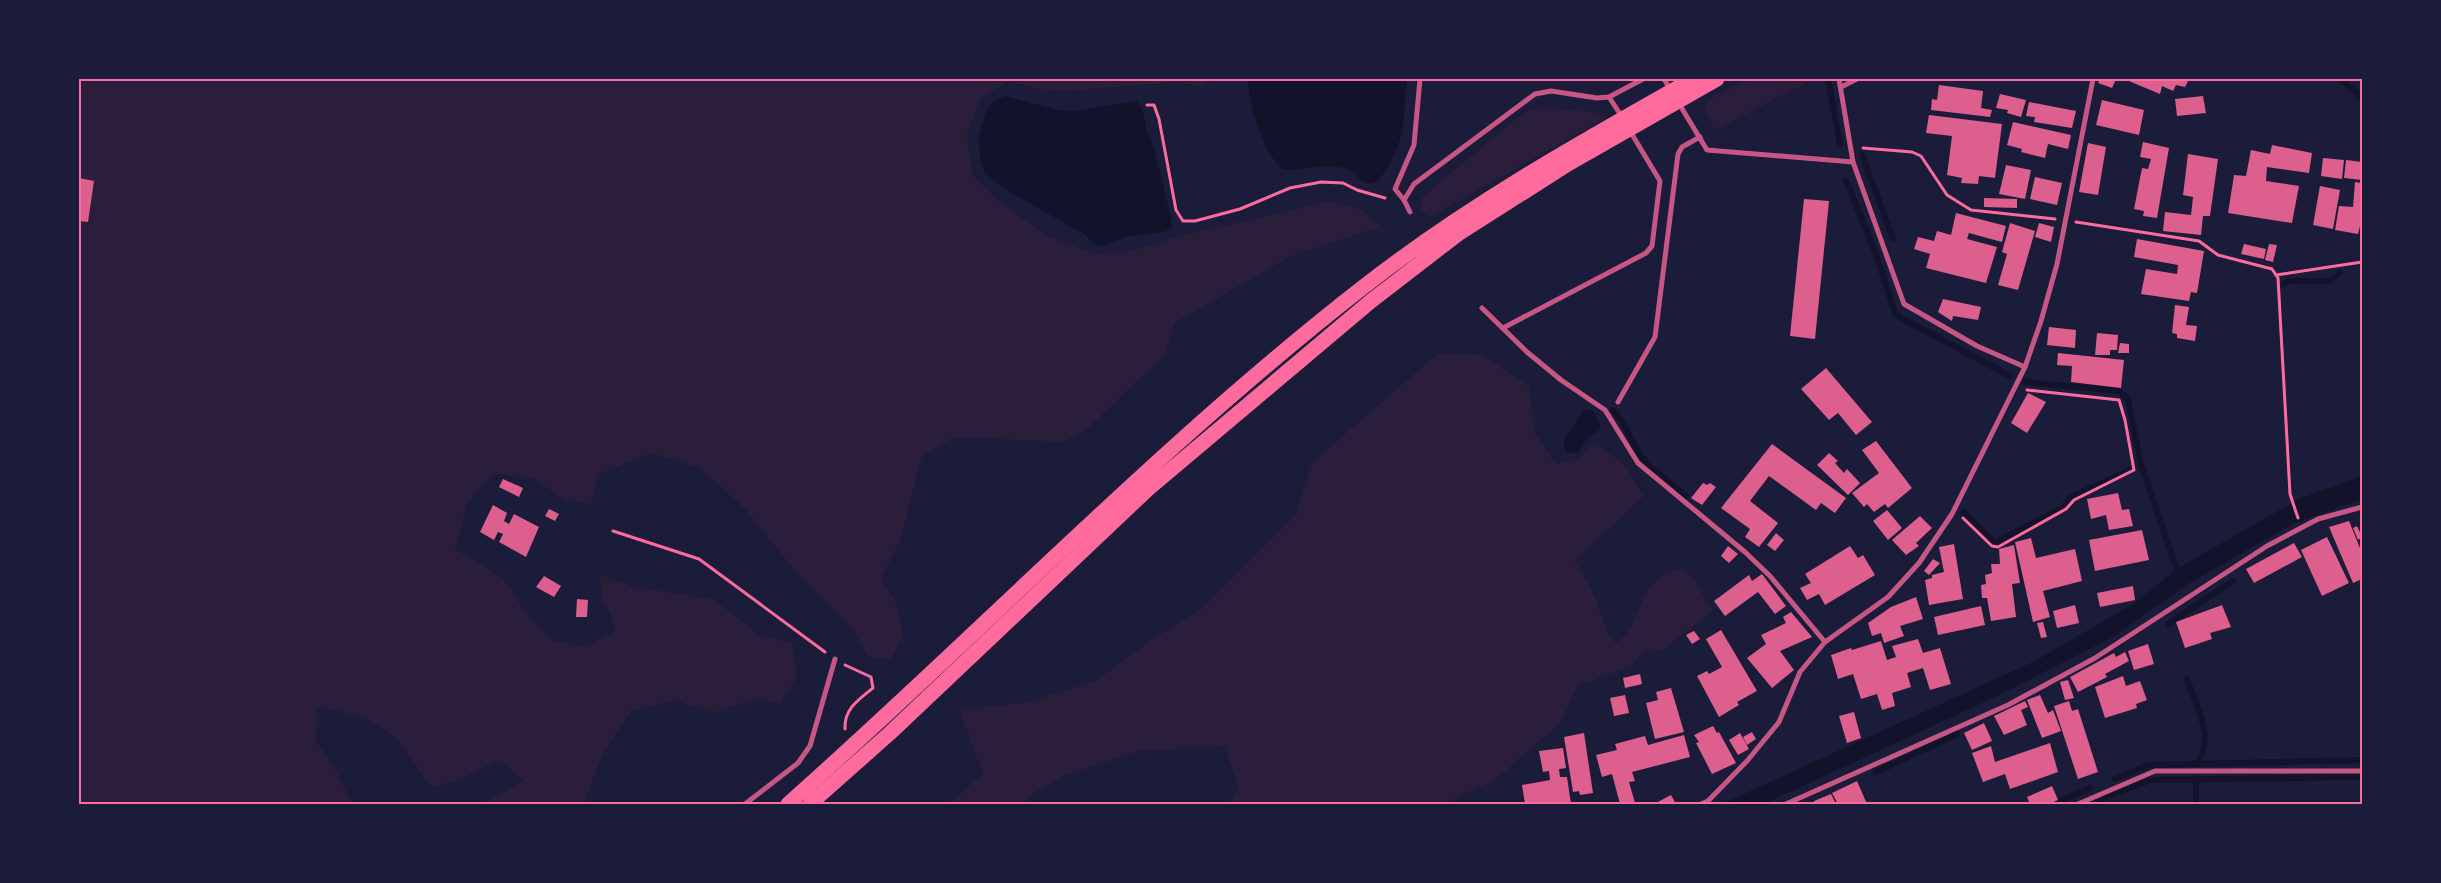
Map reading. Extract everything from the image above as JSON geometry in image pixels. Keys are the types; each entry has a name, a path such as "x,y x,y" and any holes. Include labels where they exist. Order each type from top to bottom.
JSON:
{"highway":[{"path":"810,804 890,733 1148,489 1371,300 1458,234 1565,159 1693,79"},
{"path":"788,804 880,723 1046,565 1258,372 1362,287 1450,222 1716,79"}],"street":[{"path":"1410,212 1404,200 1395,189 1414,146 1420,79"},
{"path":"1404,200 1414,184 1518,104 1535,94 1551,91 1597,98 1609,97 1643,79"},
{"path":"1664,79 1707,150 1853,162"},
{"path":"1839,79 1853,162 1904,304 1977,346 2025,368"},
{"path":"1841,87 1857,79"},
{"path":"1701,804 1708,801 1748,761 1779,722 1800,672 1825,642 1888,597 1919,563 1954,509 2025,368 2041,321 2066,221 2085,113 2093,79"},
{"path":"1503,328 1646,253 1652,246 1660,181 1609,97"},
{"path":"1618,402 1655,337 1678,154 1682,147 1700,137"},
{"path":"1482,308 1561,380 1605,410 1638,463 1770,576 1825,642"},
{"path":"1786,804 1797,802 2008,705 2095,658 2266,546 2318,519 2362,508"},
{"path":"745,804 798,763 810,746 835,659"},
{"path":"2078,804 2155,771 2362,771"}],"path":[{"path":"1147,105 1154,105 1159,119 1176,210 1183,221 1194,221 1240,209 1290,188 1321,182 1343,183 1370,195 1404,200"},
{"path":"1851,147 1912,152 1921,156 1947,195 1971,210 2040,216 2200,241 2218,255 2272,269 2278,278 2290,494 2301,528"},
{"path":"2276,275 2362,262"},
{"path":"1954,509 1992,546 1998,547 2066,509 2074,500 2134,470 2125,420 2119,400 2014,389"},
{"path":"614,531 699,559 835,659 871,677 873,688 850,707 844,718 845,729"}],"shaded area":[{"path":"79,79 1215,79 1201,86 1177,82 1063,91 1032,88 1010,80 981,98 967,134 972,174 997,200 1048,236 1096,254 1134,250 1177,237 1329,201 1361,209 1380,227 1291,256 1174,323 1165,355 1089,427 1064,442 955,437 922,456 901,539 881,580 896,602 903,635 891,660 868,656 853,630 790,565 743,507 700,468 651,453 600,474 590,505 564,499 532,478 495,474 468,501 455,549 503,578 530,619 553,641 586,646 615,632 611,615 602,600 599,574 633,587 713,599 759,635 792,643 797,677 780,704 755,699 713,713 675,700 631,711 603,754 586,797 586,804 482,804 524,781 499,760 461,779 431,787 395,737 364,717 317,706 316,741 337,772 353,804 79,804"},
{"path":"1248,79 1407,79 1403,128 1396,151 1387,168 1377,181 1372,183 1362,181 1350,170 1341,167 1325,166 1283,170 1269,152 1258,128 1251,102"},
{"path":"1749,79 1814,79 1715,130 1705,112 1708,99"},
{"path":"1005,96 1057,110 1073,111 1137,101 1143,112 1147,132 1154,147 1173,227 1164,232 1125,237 1101,246 1094,244 1084,234 1015,195 985,174 980,160 979,138 987,108 992,102"},
{"path":"1543,107 1600,113 1606,118 1430,217 1421,211 1422,197 1523,113"},
{"path":"1437,354 1483,355 1529,386 1534,432 1556,464 1580,458 1595,443 1625,465 1644,496 1575,560 1595,597 1609,637 1616,643 1626,635 1656,580 1668,573 1683,569 1692,577 1712,609 1708,615 1663,650 1652,653 1645,649 1633,665 1577,686 1561,722 1495,780 1444,804 1230,804 1239,786 1224,747 1139,751 1064,776 1028,796 1026,804 948,804 983,774 959,709 1024,703 1097,680 1151,640 1201,609 1297,513 1305,483 1314,461"},
{"path":"1584,410 1592,410 1601,426 1576,453 1566,452 1563,443 1565,438"},
{"path":"2362,476 2362,499 2293,524 2188,584 2113,637 1997,696 1764,804 1722,804 2035,661 2135,603 2175,570 2299,499"}],"building":[{"path":"2100,79 2116,79 2112,88 2098,83"},
{"path":"2124,79 2189,79 2185,87 2176,85 2173,91 2162,86 2160,94"},
{"path":"1939,85 1983,91 1981,108 1992,110 1990,117 1931,110 1932,99 1937,100"},
{"path":"2000,94 2026,100 2021,117 2007,113 2008,110 1996,108"},
{"path":"2203,96 2206,113 2177,116 2175,99"},
{"path":"2102,100 2144,110 2139,135 2096,125"},
{"path":"2029,102 2076,111 2072,128 2034,122 2035,117 2026,116"},
{"path":"1929,115 2002,124 1995,178 1979,176 1978,184 1961,183 1962,178 1947,175 1952,136 1926,133"},
{"path":"2013,122 2071,135 2068,149 2048,144 2045,158 2021,152 2022,149 2007,145"},
{"path":"2143,142 2169,148 2157,218 2143,216 2144,211 2134,209 2142,168 2148,169 2151,159 2140,157"},
{"path":"2088,143 2106,147 2098,195 2079,192"},
{"path":"2272,145 2312,153 2309,173 2267,167 2266,181 2299,186 2292,223 2228,213 2234,175 2246,176 2251,150 2270,154"},
{"path":"2188,154 2218,159 2210,216 2203,216 2201,235 2163,231 2165,212 2191,215 2193,197 2183,195"},
{"path":"2323,158 2344,160 2342,179 2321,176"},
{"path":"2346,160 2362,162 2362,180 2344,178"},
{"path":"2006,165 2031,170 2025,199 1999,194"},
{"path":"2035,177 2062,183 2057,205 2030,199"},
{"path":"79,178 94,181 88,222 79,221"},
{"path":"2355,182 2362,183 2362,218 2358,234 2335,230 2339,206 2353,207"},
{"path":"2320,186 2340,190 2333,229 2313,225"},
{"path":"1984,198 2017,199 2017,208 1984,207"},
{"path":"1804,199 1829,201 1815,339 1790,336"},
{"path":"1956,213 2006,226 2002,242 1969,233 1967,239 1997,247 1986,283 1926,268 1930,254 1914,249 1918,237 1934,241 1937,231 1951,235"},
{"path":"2010,223 2035,231 2018,290 1998,285 2007,254 2002,252"},
{"path":"2039,223 2054,227 2051,242 2035,237"},
{"path":"2137,239 2204,251 2197,293 2191,292 2189,301 2141,294 2146,269 2177,274 2178,265 2134,257"},
{"path":"2244,244 2266,249 2264,259 2241,254"},
{"path":"2269,244 2277,245 2273,262 2265,260"},
{"path":"1943,299 1981,307 1978,320 1953,316 1952,321 1938,312"},
{"path":"2175,305 2189,307 2186,325 2197,326 2195,341 2177,338 2177,334 2172,333"},
{"path":"2049,327 2076,330 2075,348 2047,345"},
{"path":"2097,333 2118,335 2117,350 2110,350 2110,355 2095,355"},
{"path":"2120,343 2129,344 2129,353 2118,353"},
{"path":"2058,353 2124,360 2121,388 2071,382 2072,366 2057,365"},
{"path":"1826,368 1872,422 1856,435 1838,413 1829,420 1801,389"},
{"path":"2028,393 2046,402 2027,433 2011,423"},
{"path":"1876,441 1912,488 1888,508 1885,504 1874,512 1867,504 1864,507 1852,493 1879,473 1862,450"},
{"path":"1772,444 1846,498 1835,513 1821,503 1816,510 1769,476 1750,501 1778,523 1759,547 1745,537 1750,529 1721,508"},
{"path":"1829,453 1838,461 1835,463 1844,473 1847,469 1860,483 1848,495 1817,465"},
{"path":"503,479 523,488 519,497 499,487"},
{"path":"1703,483 1707,485 1710,483 1716,487 1702,505 1691,498"},
{"path":"2118,493 2122,510 2129,509 2133,526 2109,530 2106,515 2091,519 2087,499"},
{"path":"493,505 507,513 504,521 509,524 514,514 539,527 526,557 499,542 503,534 498,532 494,540 480,532"},
{"path":"549,509 559,514 555,521 545,516"},
{"path":"1887,510 1902,528 1888,540 1873,521"},
{"path":"1920,516 1932,528 1916,543 1919,546 1906,555 1892,540"},
{"path":"2349,521 2362,553 2362,579 2353,583 2329,527"},
{"path":"2357,526 2362,537 2358,540 2353,528"},
{"path":"2142,530 2149,560 2095,571 2089,540"},
{"path":"1776,533 1784,540 1775,551 1767,545"},
{"path":"2327,537 2349,583 2322,596 2301,550"},
{"path":"2031,538 2036,558 2075,549 2082,581 2043,591 2050,617 2033,622 2015,542"},
{"path":"2294,543 2302,557 2254,583 2246,569"},
{"path":"1954,544 1963,599 1929,605 1925,580 1932,578 1932,575 1944,572 1939,547"},
{"path":"2014,545 2020,583 2012,584 2016,617 1991,621 1987,598 1982,598 1981,585 1986,584 1985,575 1992,573 1991,564 2000,564 1999,549"},
{"path":"1728,546 1738,554 1729,563 1721,556"},
{"path":"1850,546 1858,558 1863,555 1875,575 1825,605 1819,594 1807,600 1800,588 1811,583 1805,574"},
{"path":"1933,559 1940,563 1929,575 1924,571"},
{"path":"1762,574 1786,606 1775,614 1758,592 1725,616 1714,601 1749,575 1752,581"},
{"path":"544,576 561,586 554,597 536,587"},
{"path":"2133,586 2135,600 2100,607 2097,593"},
{"path":"1916,597 1923,619 1900,626 1904,636 1884,643 1881,633 1872,636 1868,623 1891,607"},
{"path":"577,599 588,600 587,617 576,617"},
{"path":"2075,605 2079,623 2057,628 2053,611"},
{"path":"2222,605 2231,627 2210,633 2212,639 2185,648 2176,622"},
{"path":"1981,606 1985,625 1938,635 1934,617"},
{"path":"1791,612 1812,637 1780,651 1794,670 1772,688 1747,658 1766,644 1761,635 1786,623 1783,617"},
{"path":"2043,622 2047,637 2041,638 2037,623"},
{"path":"1721,630 1757,691 1737,702 1739,705 1719,717 1697,676 1707,671 1709,674 1722,667 1706,639"},
{"path":"1694,631 1700,639 1692,644 1686,635"},
{"path":"1918,639 1923,653 1940,648 1951,684 1930,690 1923,668 1907,673 1911,687 1892,693 1895,706 1882,710 1877,694 1861,699 1853,674 1838,679 1831,655 1881,641 1887,660 1896,657 1892,646"},
{"path":"2148,644 2154,664 2134,670 2128,651"},
{"path":"2125,652 2129,661 2105,674 2107,677 2078,692 2070,677 2114,653 2116,657"},
{"path":"1640,674 1642,684 1625,688 1623,678"},
{"path":"2123,676 2126,686 2140,681 2147,700 2136,704 2137,708 2105,718 2095,687"},
{"path":"2068,680 2074,698 2065,700 2060,682"},
{"path":"1671,688 1684,732 1655,739 1646,703 1658,700 1656,692"},
{"path":"1625,695 1629,713 1614,716 1610,698"},
{"path":"2040,695 2048,713 2053,710 2061,731 2042,738 2027,700"},
{"path":"2025,701 2028,707 2021,710 2027,725 2004,735 1994,716"},
{"path":"2069,701 2072,711 2078,709 2098,772 2078,779 2054,706"},
{"path":"1854,712 1861,738 1847,743 1839,716"},
{"path":"1984,723 1992,741 1972,750 1964,733"},
{"path":"1713,726 1717,733 1719,732 1736,763 1712,774 1696,743 1699,742 1694,735"},
{"path":"1752,732 1756,739 1747,745 1743,737"},
{"path":"1584,733 1593,793 1580,795 1579,791 1573,792 1564,737"},
{"path":"1740,733 1749,749 1738,755 1729,740"},
{"path":"1684,735 1690,757 1632,772 1635,781 1629,782 1635,803 1620,804 1612,774 1602,777 1596,755 1617,750 1615,744 1645,736 1648,745"},
{"path":"2050,743 2058,772 2010,789 2005,774 1983,782 1972,753 1991,746 1995,762"},
{"path":"1563,748 1566,768 1559,769 1560,777 1567,777 1571,804 1525,804 1522,785 1550,780 1549,771 1543,772 1539,751"},
{"path":"1857,781 1867,804 1838,804 1832,793"},
{"path":"2052,786 2058,800 2049,804 2030,804 2027,797"},
{"path":"1831,794 1836,804 1815,804 1814,801"},
{"path":"1671,795 1676,804 1654,804"}],"waterway":[{"path":"1828,79 1840,144"},
{"path":"2341,79 2362,98"},
{"path":"1862,155 1893,239"},
{"path":"1846,180 1876,254 1895,313 2010,376"},
{"path":"2284,284 2290,281 2330,281 2340,273"},
{"path":"2025,382 2119,391 2128,399 2141,464 2179,576"},
{"path":"1613,410 1644,460 1686,496"},
{"path":"1964,512 1995,543 2064,507 2069,498 2130,470"},
{"path":"2168,624 2233,581"},
{"path":"2187,679 2199,711 2204,732 2202,753 2197,764"},
{"path":"1876,772 1957,734"},
{"path":"2115,779 2148,765 2362,760"},
{"path":"2088,804 2150,780 2362,777"},
{"path":"2196,778 2196,804"},
{"path":"2053,804 2090,788"}]}
